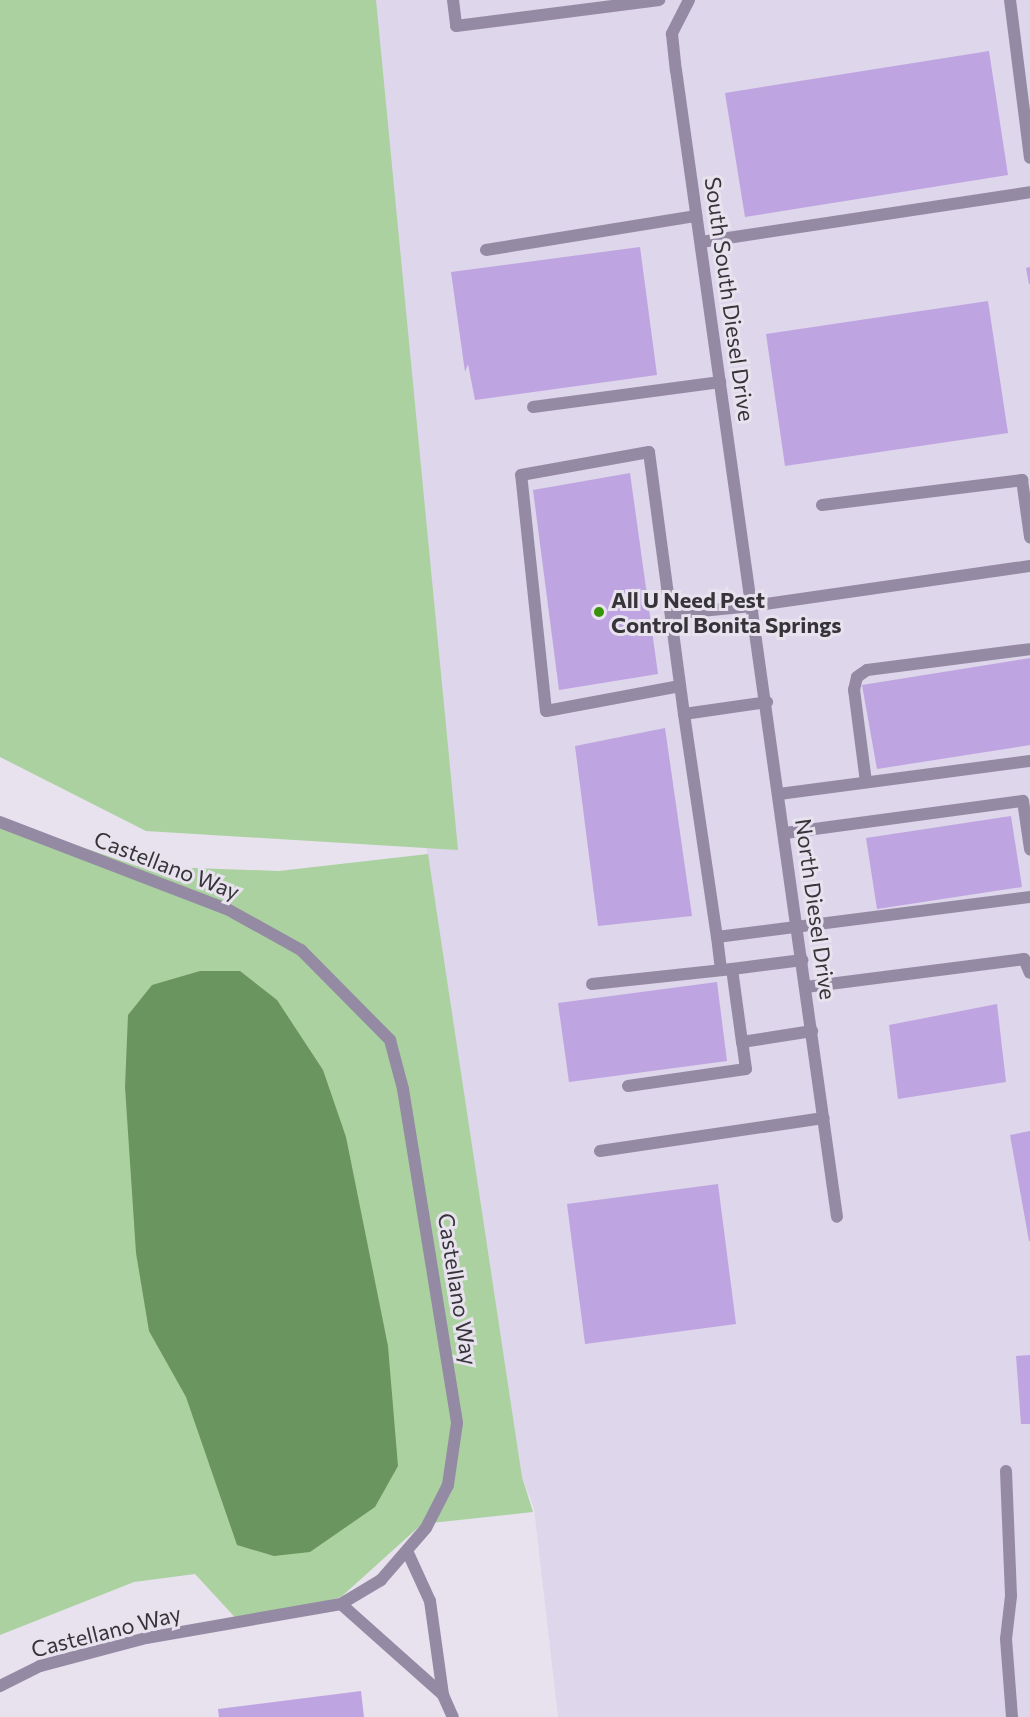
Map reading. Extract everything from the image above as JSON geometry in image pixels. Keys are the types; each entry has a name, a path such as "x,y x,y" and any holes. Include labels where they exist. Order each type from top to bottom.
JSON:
{"street":[{"path":"453,0 456,26 599,4 659,0"},
{"name":"South South Diesel Drive","path":"689,0 672,34 752,606"},
{"path":"1010,0 1030,158"},
{"path":"700,242 1030,192"},
{"path":"486,250 696,216"},
{"path":"533,407 720,382"},
{"path":"628,1086 746,1069 726,969 717,937 649,452 521,475 546,711 680,686"},
{"path":"822,506 1022,480 1030,537"},
{"path":"671,615 752,606 1030,566"},
{"name":"North Diesel Drive","path":"752,606 837,1217"},
{"path":"866,782 854,690 857,677 867,670 1030,649"},
{"path":"684,714 767,702"},
{"path":"779,795 1030,761"},
{"path":"785,833 1023,801 1030,849"},
{"name":"Castellano Way","path":"0,822 227,909 301,950 390,1040 403,1089 457,1423 448,1485 408,1553 381,1580 341,1604 146,1638 40,1666 0,1686"},
{"path":"717,937 798,930 1030,897"},
{"path":"806,987 1024,959 1030,973"},
{"path":"592,984 802,960"},
{"path":"742,1042 812,1031"},
{"path":"600,1151 824,1118"},
{"path":"1006,1471 1011,1596 1006,1639 1012,1717"},
{"path":"408,1553 430,1601 443,1695 453,1717"},
{"path":"341,1604 443,1695"}],"shaded area":[{"path":"0,0 376,0 458,850 146,831 0,757"},
{"path":"298,0 1030,0 1030,1717 558,1717 534,1508 522,1477"},
{"path":"0,819 137,866 279,871 428,854 522,1477 533,1512 422,1524 341,1597 243,1626 195,1574 134,1582 0,1635"},
{"path":"200,971 240,971 277,1000 323,1070 346,1137 388,1346 398,1466 375,1507 310,1552 274,1556 237,1545 186,1397 149,1331 136,1253 125,1087 128,1015 152,985"}],"building":[{"path":"989,51 1008,175 745,217 725,93"},
{"path":"640,247 657,375 475,400 468,364 465,372 451,272"},
{"path":"1030,267 1030,284 1029,284 1026,268"},
{"path":"988,301 1008,433 785,466 766,334"},
{"path":"630,473 658,674 559,690 533,490"},
{"path":"1030,658 1030,745 877,769 862,685"},
{"path":"665,728 692,916 598,926 575,746"},
{"path":"1011,816 1022,887 877,909 866,838"},
{"path":"717,982 727,1061 569,1082 558,1003"},
{"path":"997,1004 1006,1082 898,1099 889,1025"},
{"path":"1030,1131 1030,1241 1029,1241 1010,1135"},
{"path":"718,1184 736,1324 585,1344 567,1204"},
{"path":"1030,1355 1030,1424 1021,1424 1016,1356"},
{"path":"361,1691 364,1717 219,1717 218,1709"}],"place":[{"name":"All U Need Pest Control Bonita Springs","path":"599,612"}]}
